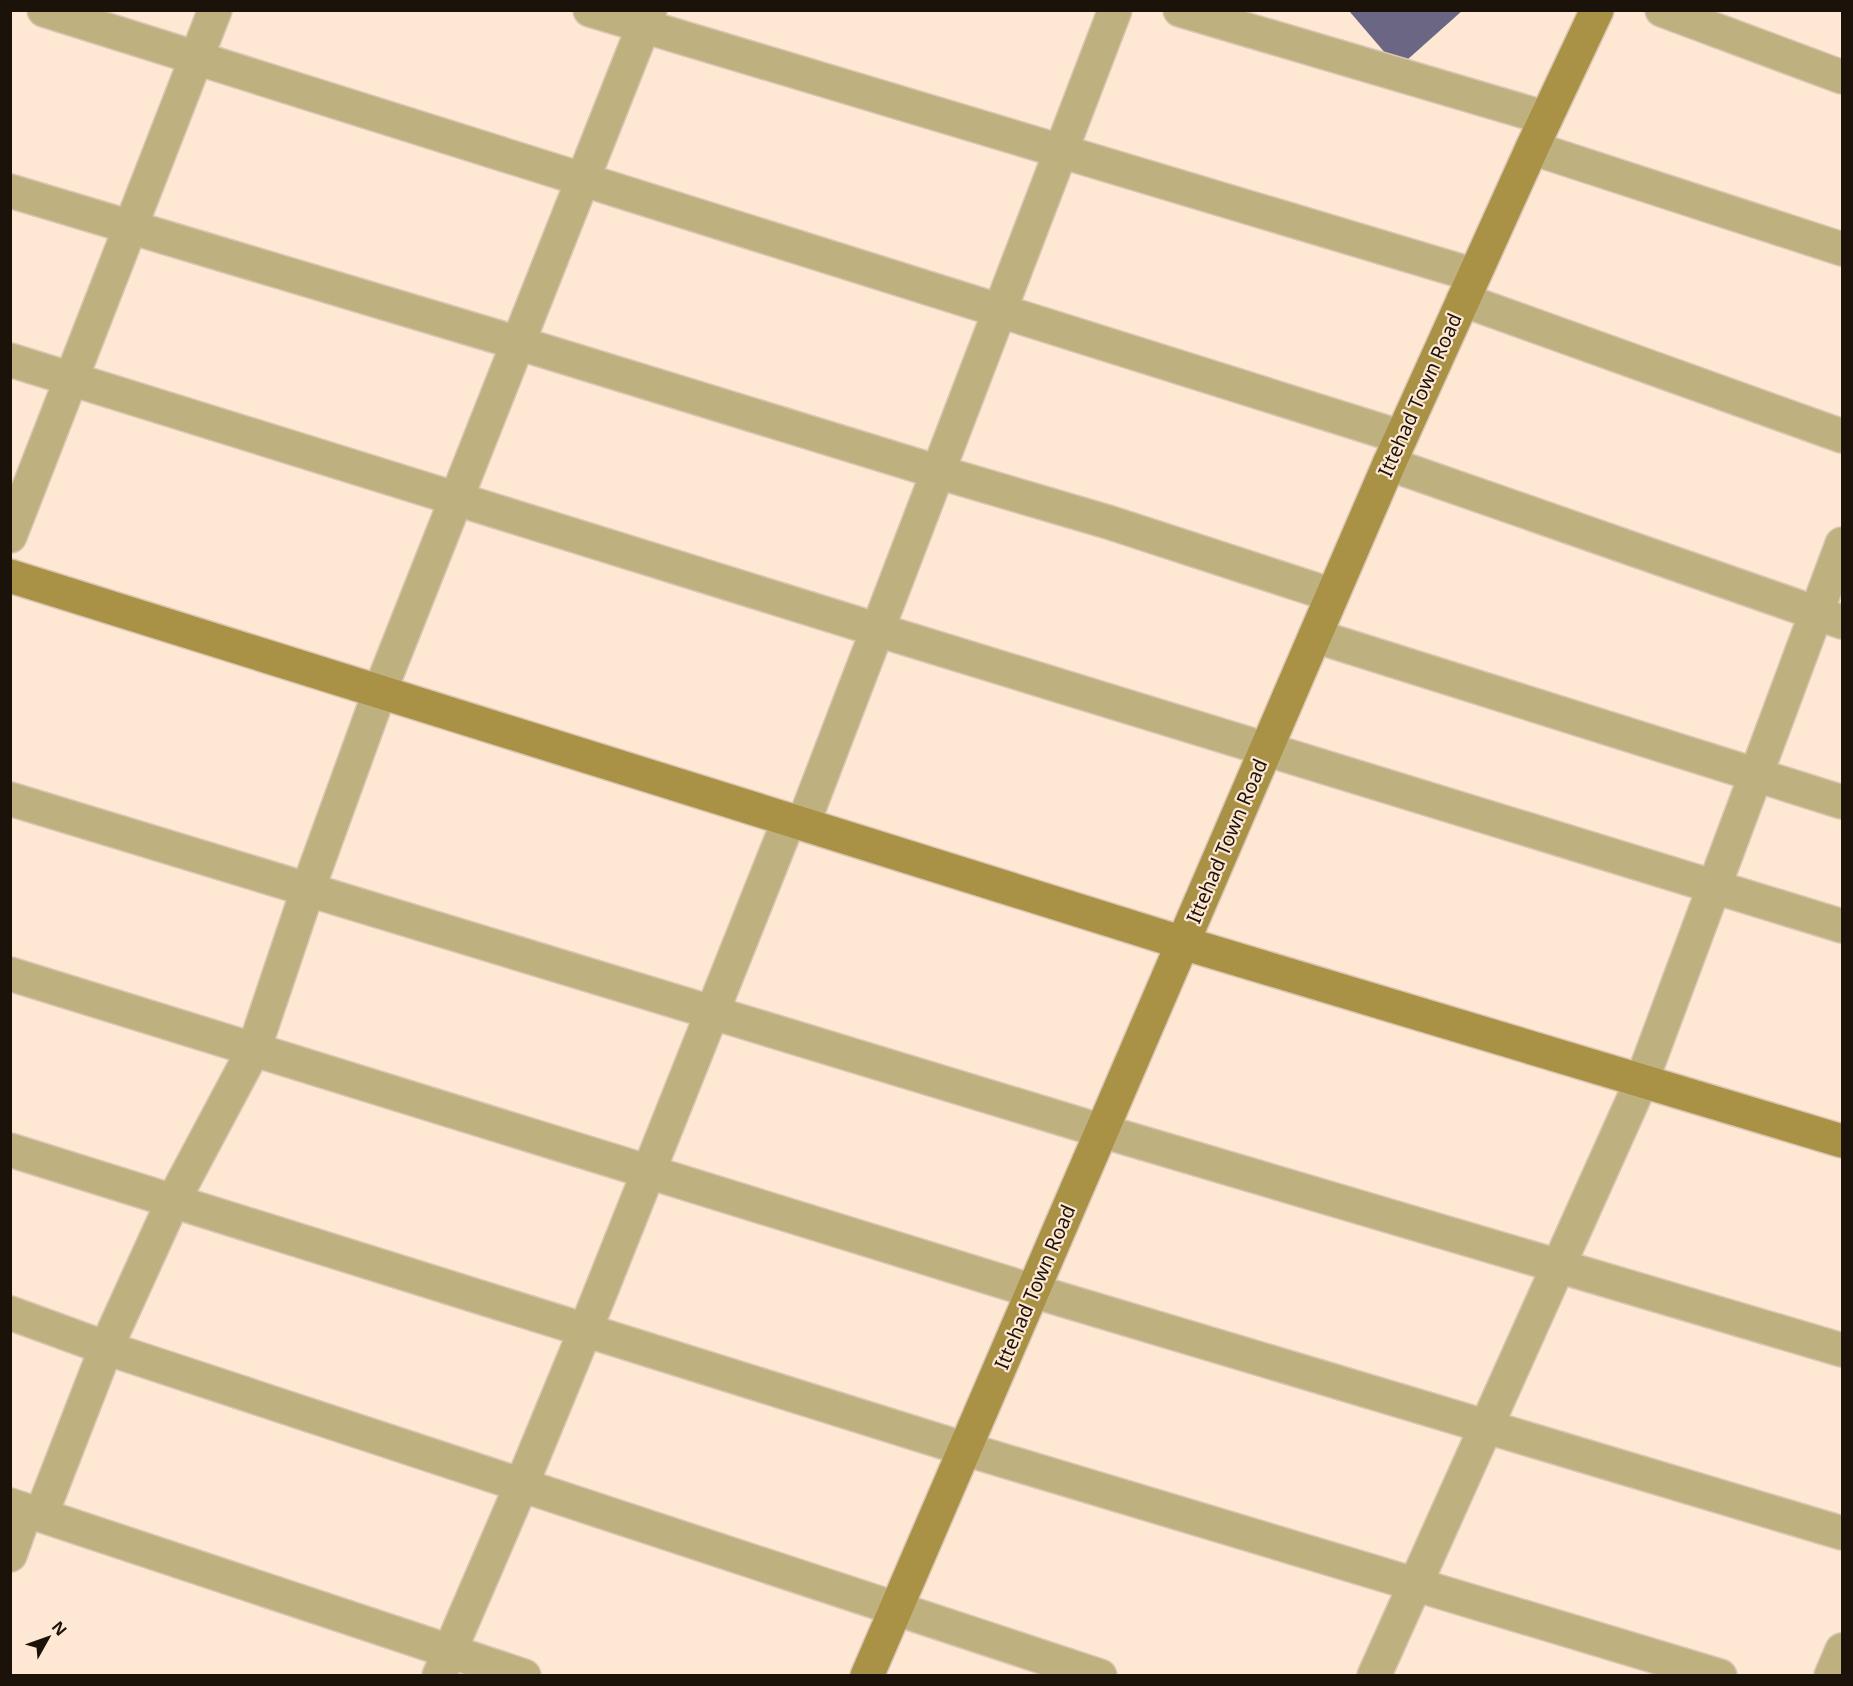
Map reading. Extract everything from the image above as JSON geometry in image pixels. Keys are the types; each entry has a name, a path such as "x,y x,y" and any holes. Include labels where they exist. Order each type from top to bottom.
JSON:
{"street":[{"path":"44,10 999,312 1395,450 1830,618"},
{"path":"10,536 215,10"},
{"path":"590,10 647,19 1061,152 1469,288 1842,436"},
{"path":"445,1663 585,1331 713,1012 878,630 1115,10"},
{"path":"1180,10 1546,118"},
{"name":"Ittehad Town Road","path":"867,1676 1395,450 1597,10"},
{"path":"1662,10 1842,77"},
{"path":"10,1555 26,1510 106,1348 172,1201 254,1049 308,889 380,691 647,19"},
{"path":"1532,148 1842,249"},
{"path":"10,191 1108,522 1332,595"},
{"path":"10,360 1842,926"},
{"path":"1374,1676 1642,1080 1756,775 1830,618 1842,544"},
{"path":"10,576 1183,943 1842,1141"},
{"path":"1315,636 1842,802"},
{"path":"10,799 1102,1131 1842,1350"},
{"path":"10,974 1033,1291 1842,1533"},
{"path":"10,1150 965,1449 1720,1676"},
{"path":"10,1313 106,1348 1101,1676"},
{"path":"26,1510 445,1663 524,1676"},
{"path":"1831,1676 1842,1650"}],"building":[{"path":"1352,10 1463,10 1398,68 1350,12"}]}
